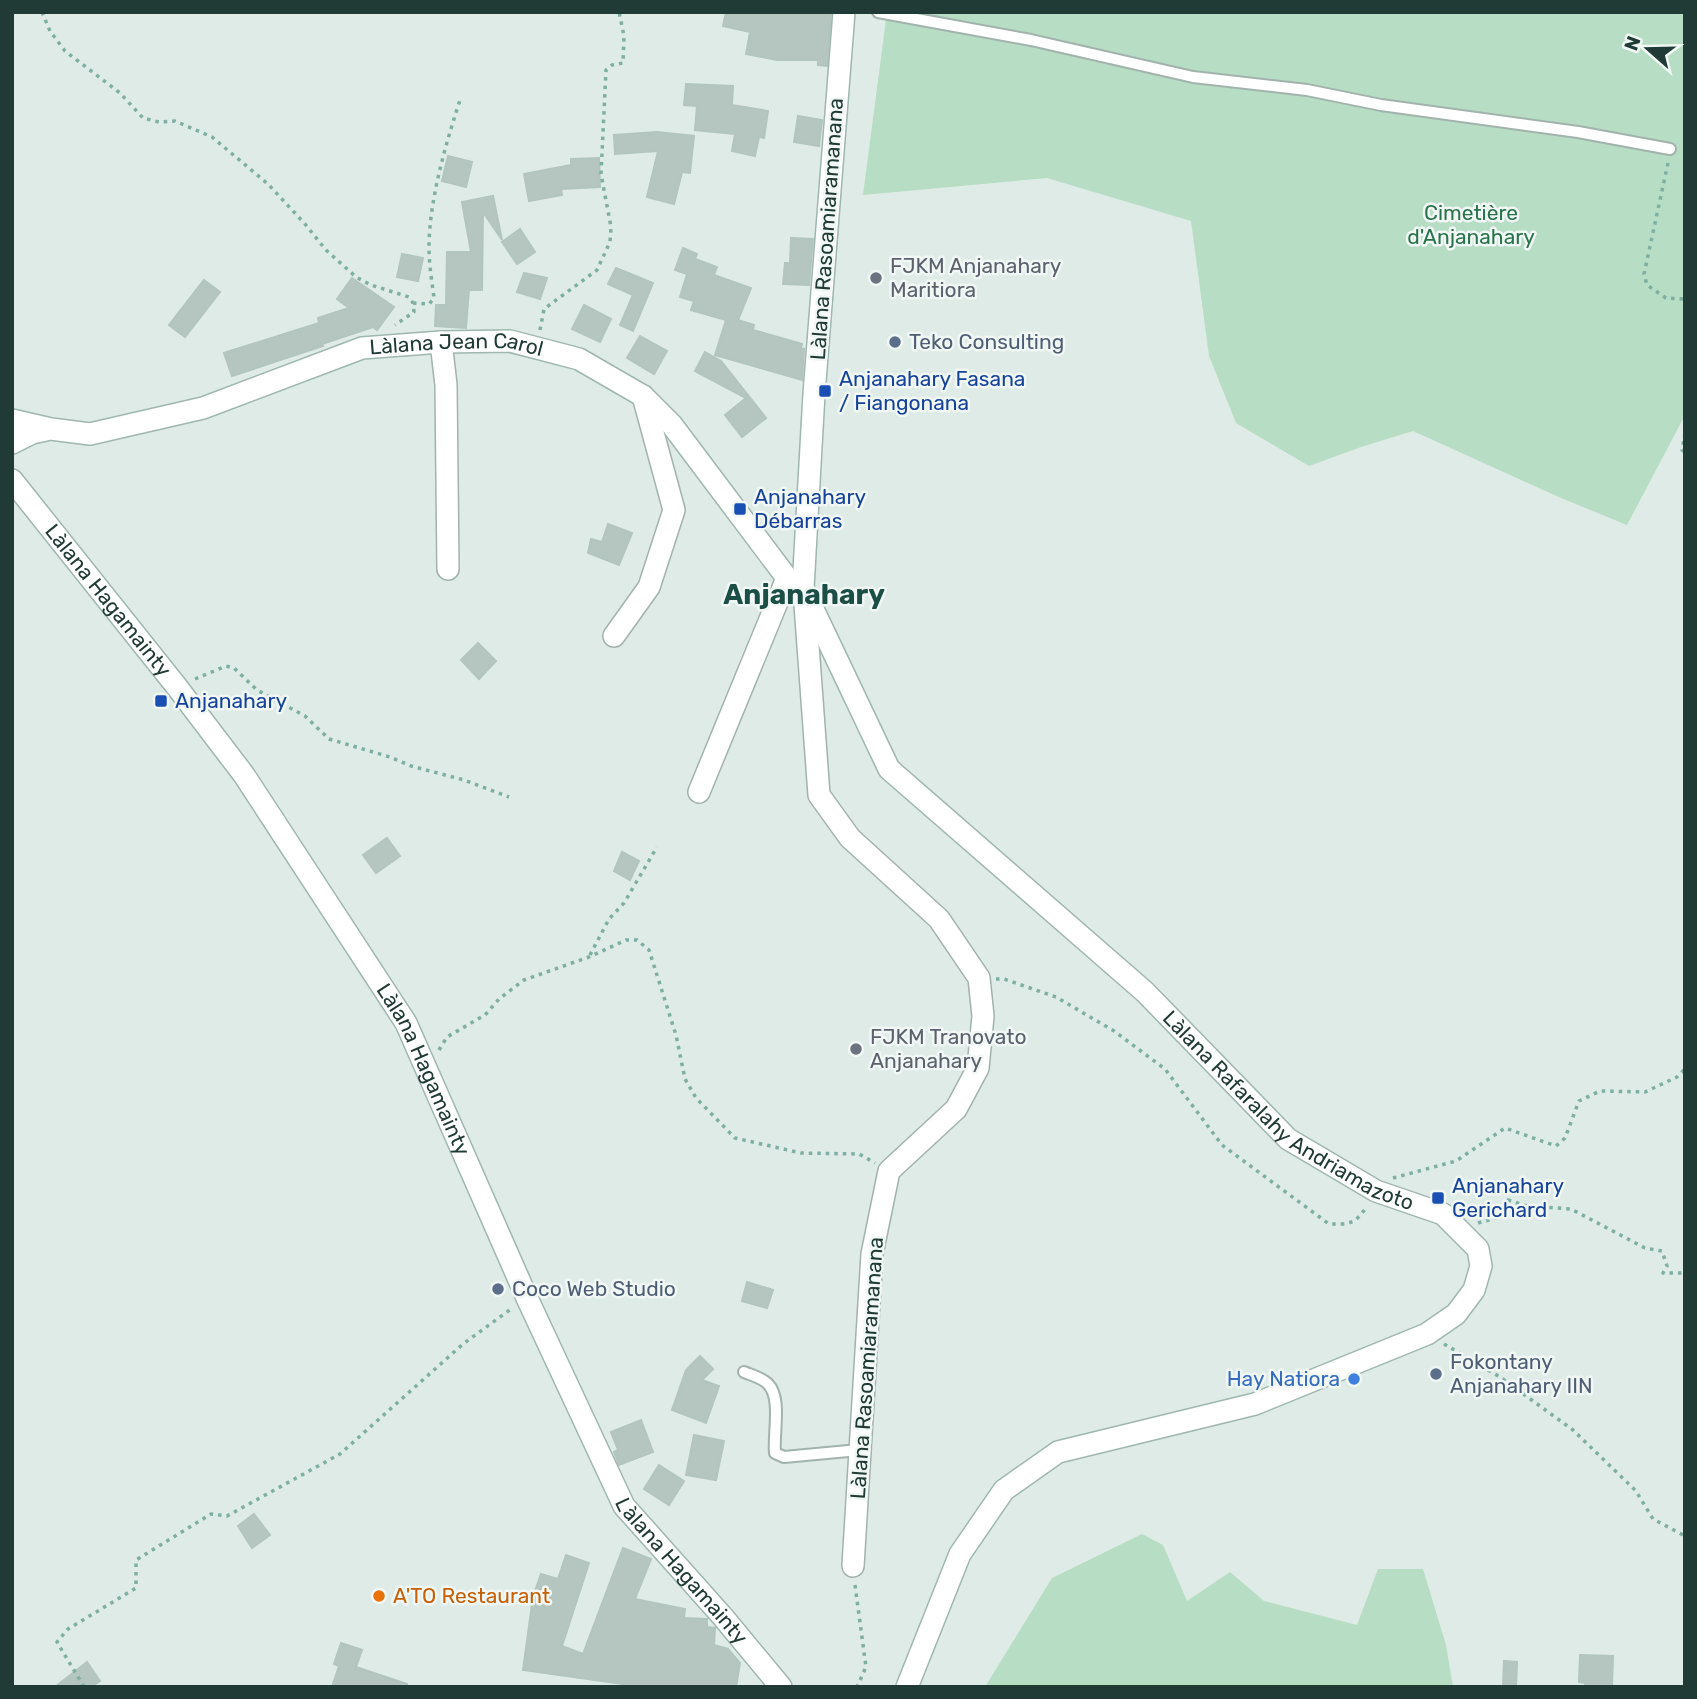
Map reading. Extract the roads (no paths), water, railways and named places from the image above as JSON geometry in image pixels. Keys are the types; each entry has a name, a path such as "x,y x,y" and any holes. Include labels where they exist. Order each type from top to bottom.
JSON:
{"main road":[{"name":"Làlana Rasoamiaramanana","path":"844,12 814,394 795,583 819,796 850,838 939,919 979,978 983,1016 978,1068 956,1110 889,1171 872,1254 853,1566"},
{"name":"Làlana Jean Carol","path":"16,422 90,434 190,411 362,348 441,341 510,341 579,359 643,396 672,425 795,583"},
{"path":"441,341 446,385 448,569"},
{"path":"614,636 649,587 674,510 643,396"},
{"path":"12,443 32,433 51,429"},
{"name":"Làlana Hagamainty","path":"14,480 244,775 406,1023 527,1298 624,1506 781,1687"},
{"path":"699,792 795,583"},
{"name":"Làlana Rafaralahy Andriamazoto","path":"795,583 889,769 1145,992 1288,1139 1376,1191 1443,1214 1478,1249 1481,1266 1474,1290 1456,1314 1427,1334 1255,1404 1058,1452 1004,1490 960,1554 907,1687"}],"lane":[{"path":"878,12 1031,40 1193,77 1307,89 1381,105 1578,132 1670,149"},
{"path":"744,1372 767,1382 777,1396 773,1437 775,1453 784,1457 859,1450"}],"place":[{"name":"FJKM Anjanahary Maritiora","path":"876,278"},
{"name":"Teko Consulting","path":"895,342"},
{"name":"Anjanahary Fasana / Fiangonana","path":"825,391"},
{"name":"Anjanahary Débarras","path":"740,509"},
{"name":"Anjanahary","path":"161,701"},
{"name":"FJKM Tranovato Anjanahary","path":"856,1049"},
{"name":"Anjanahary Gerichard","path":"1438,1198"},
{"name":"Coco Web Studio","path":"498,1289"},
{"name":"Fokontany Anjanahary IIN","path":"1436,1374"},
{"name":"Hay Natiora","path":"1354,1379"},
{"name":"A'TO Restaurant","path":"379,1596"}],"district":[{"name":"Anjanahary","path":"804,594"}],"park label":[{"name":"Cimetière d'Anjanahary","path":"1471,225"}]}
